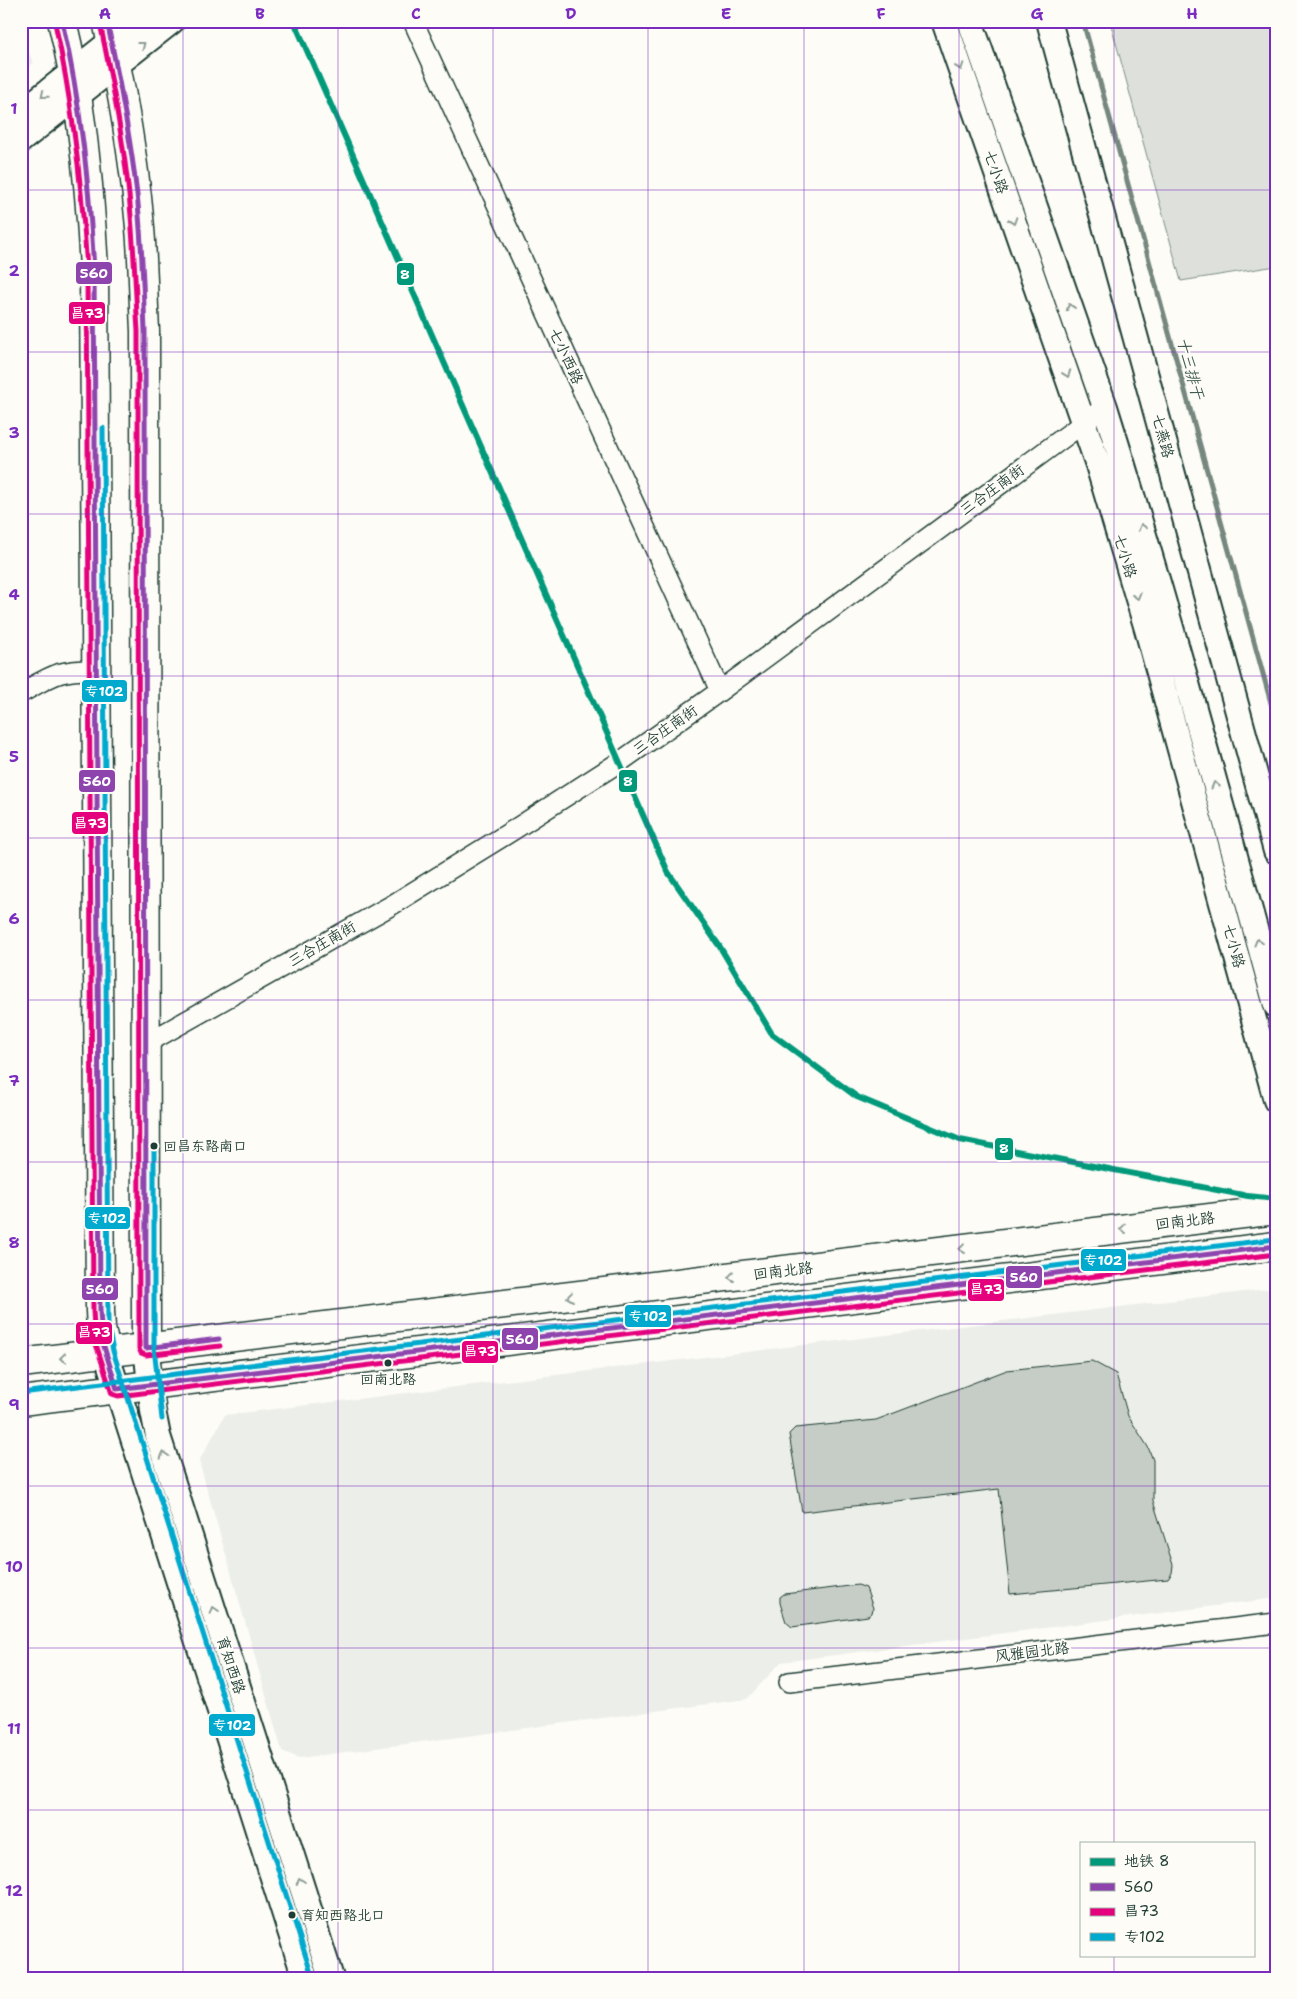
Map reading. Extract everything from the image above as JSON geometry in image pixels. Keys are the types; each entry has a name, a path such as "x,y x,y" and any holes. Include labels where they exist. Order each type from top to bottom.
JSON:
{"main road":[{"path":"62,21 74,84 91,211 94,270 100,1328 106,1353"},
{"path":"111,43 134,168 144,305 147,1044 146,1348"},
{"name":"回南北路","path":"21,1364 1276,1210"},
{"path":"21,1401 1276,1246"}],"street":[{"path":"21,140 111,43 137,21"},
{"path":"111,43 172,21"},
{"name":"七小西路","path":"413,21 720,691"},
{"name":"七小路","path":"944,21 1084,422 1147,629 1276,1100"},
{"name":"七小路","path":"970,21 1105,407 1172,624 1276,1005"},
{"name":"七燕路","path":"1050,21 1276,850"},
{"path":"21,112 74,84"},
{"name":"三合庄南街","path":"147,1044 392,905 624,759 720,691 1105,407"},
{"path":"21,693 56,674 69,670 97,670"},
{"name":"育知西路","path":"146,1348 149,1385 160,1443 331,1978"},
{"name":"育知西路","path":"106,1353 305,1978"},
{"name":"风雅园北路","path":"789,1682 1276,1623"}],"shaded area":[{"path":"1110,21 1276,21 1276,266 1181,281"},
{"path":"21,32 33,63 21,73"},
{"path":"1276,1288 1276,1598 781,1662 747,1699 299,1758 282,1751 199,1461 225,1415"}],"building":[{"path":"1092,1361 1116,1374 1128,1416 1148,1447 1153,1460 1153,1501 1173,1565 1172,1573 1168,1579 1010,1594 999,1489 802,1512 789,1434 795,1428 876,1420 1007,1370"},
{"path":"858,1585 866,1588 873,1608 872,1613 868,1616 792,1627 786,1622 780,1603 780,1597 784,1594"}],"waterway":[{"name":"十三排干","path":"1083,21 1276,721"}],"metro line":[{"name":"8","path":"294,21 668,872 720,947 772,1034 857,1097 960,1140 1248,1196 1276,1199"}],"transit line":[{"name":"560","path":"62,21 69,52 83,145 90,207 94,270 100,1311 102,1340 117,1389 1276,1246"},
{"name":"560","path":"107,21 124,107 137,194 145,331 146,1348 219,1339"},
{"name":"昌73","path":"55,23 67,84 76,146 87,270 93,1311 95,1341 112,1394 118,1396 1276,1254"},
{"name":"昌73","path":"100,23 127,173 138,331 139,1349 141,1353 146,1355 220,1346"},
{"name":"专102","path":"103,428 108,1327 113,1351 312,1976"},
{"name":"专102","path":"154,1145 154,1348 162,1419"},
{"name":"专102","path":"21,1393 1275,1239"}],"place":[{"name":"回昌东路南口","path":"154,1146"},
{"name":"回南北路","path":"388,1363"},
{"name":"育知西路北口","path":"292,1915"}]}
